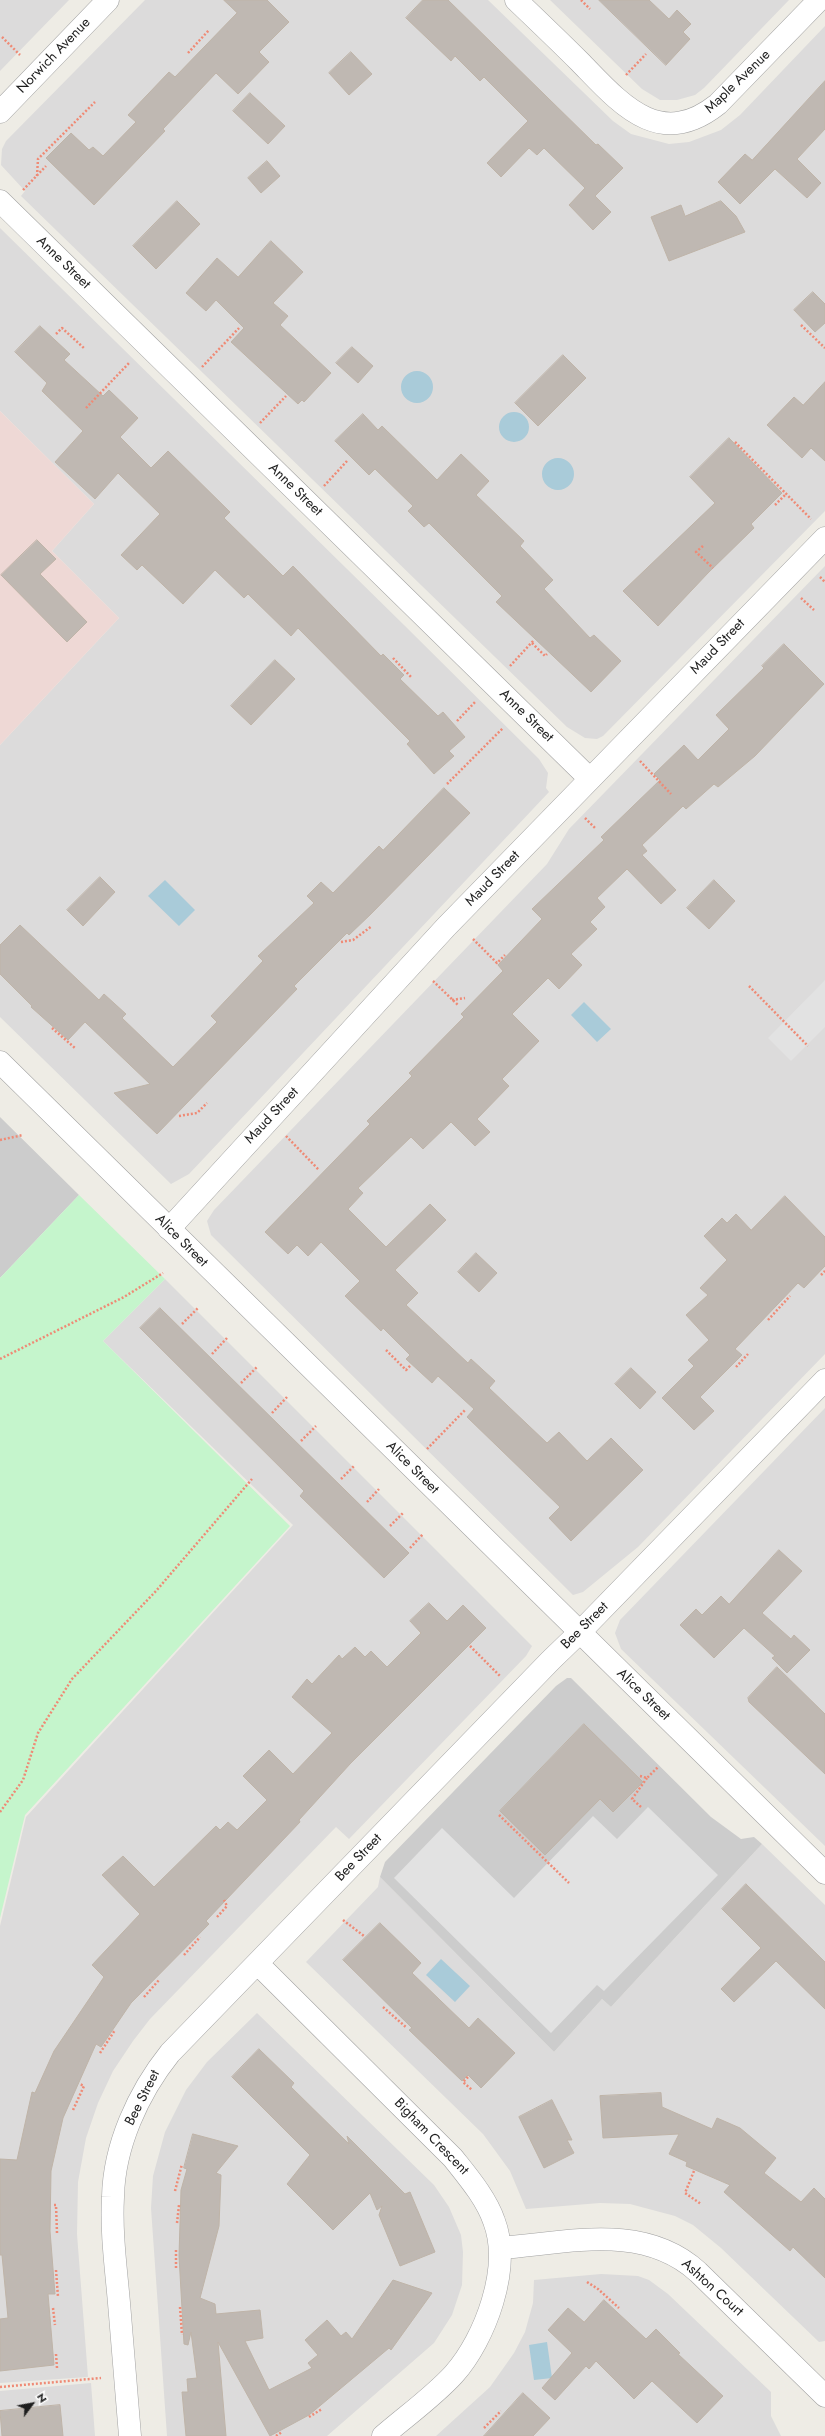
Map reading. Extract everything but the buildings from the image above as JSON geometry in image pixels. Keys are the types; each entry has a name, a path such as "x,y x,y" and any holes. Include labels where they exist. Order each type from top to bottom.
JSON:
{"street":[{"name":"Norwich Avenue","path":"0,112 108,0"},
{"name":"Maple Avenue","path":"516,0 630,109 655,122 668,123 702,116 718,104 819,0"},
{"name":"Anne Street","path":"3,205 308,503 486,690 589,778"},
{"name":"Maud Street","path":"169,1229 446,927 589,778 819,530"},
{"name":"Alice Street","path":"0,1062 579,1633 825,1873"},
{"name":"Bee Street","path":"130,2436 113,2232 113,2197 122,2146 132,2116 157,2069 170,2053 258,1964 518,1694 825,1380"},
{"name":"Bigham Crescent","path":"258,1964 453,2158 471,2180 494,2221 500,2248 496,2285 487,2319 475,2346 452,2376 383,2436"},
{"name":"Ashton Court","path":"500,2248 614,2238 643,2242 662,2249 686,2261 825,2396"}],"path":[{"path":"581,0 590,9"},
{"path":"188,53 209,30"},
{"path":"2,37 20,55"},
{"path":"625,76 646,54"},
{"path":"37,176 38,159 95,102"},
{"path":"3,205 37,176 46,166"},
{"path":"801,325 825,348"},
{"path":"56,334 62,328 85,349"},
{"path":"186,383 239,328"},
{"path":"86,408 135,357"},
{"path":"244,440 286,396"},
{"path":"735,442 819,530"},
{"path":"308,503 347,461"},
{"path":"775,505 786,494"},
{"path":"702,546 696,552 713,568"},
{"path":"795,593 814,610"},
{"path":"457,721 534,640"},
{"path":"532,643 545,656 547,654"},
{"path":"393,658 411,677"},
{"path":"447,784 507,724"},
{"path":"636,756 671,794"},
{"path":"580,813 596,829"},
{"path":"341,942 353,940 372,926"},
{"path":"473,939 497,963 505,955"},
{"path":"433,981 458,1006"},
{"path":"749,986 808,1046"},
{"path":"452,1000 464,998"},
{"path":"52,1028 75,1048"},
{"path":"179,1116 198,1113 207,1103"},
{"path":"284,1134 319,1170"},
{"path":"0,1140 23,1135"},
{"path":"821,1275 825,1271"},
{"path":"0,1359 124,1297 163,1273"},
{"path":"768,1320 790,1296"},
{"path":"182,1324 198,1308"},
{"path":"212,1354 227,1338"},
{"path":"386,1350 406,1370 411,1365"},
{"path":"736,1367 748,1354"},
{"path":"241,1383 257,1367"},
{"path":"272,1413 287,1397"},
{"path":"425,1451 466,1409"},
{"path":"301,1441 316,1426"},
{"path":"341,1479 355,1465"},
{"path":"0,1812 23,1780 38,1733 72,1679 156,1591 252,1479"},
{"path":"367,1502 379,1489"},
{"path":"390,1526 403,1513"},
{"path":"410,1548 423,1534"},
{"path":"470,1646 518,1694"},
{"path":"641,1807 632,1799 647,1778 658,1767"},
{"path":"640,1776 647,1778"},
{"path":"499,1815 569,1883"},
{"path":"217,1917 226,1906 224,1900"},
{"path":"343,1920 364,1936"},
{"path":"184,1955 200,1937"},
{"path":"144,1997 159,1980"},
{"path":"383,2007 407,2028"},
{"path":"100,2054 116,2030"},
{"path":"468,2077 464,2082 472,2090"},
{"path":"72,2110 84,2086 80,2084"},
{"path":"174,2191 182,2164"},
{"path":"694,2171 685,2193 701,2204"},
{"path":"54,2205 56,2205 57,2233"},
{"path":"177,2223 179,2205"},
{"path":"176,2248 176,2268"},
{"path":"56,2270 58,2297"},
{"path":"587,2282 598,2289 619,2308"},
{"path":"180,2307 182,2335"},
{"path":"53,2308 55,2325"},
{"path":"56,2354 57,2368"},
{"path":"0,2387 125,2376"},
{"path":"309,2418 322,2409"},
{"path":"484,2428 501,2411"},
{"path":"276,2436 282,2432"}],"shaded area":[{"path":"0,0 69,0 0,71"},
{"path":"145,0 488,0 613,121 631,134 669,144 689,142 721,130 740,115 825,26 825,511 603,736 597,739 585,738 567,727 21,196 25,191 1,165 2,149 6,141"},
{"path":"550,0 789,0 704,88 695,95 677,100 660,100 642,89"},
{"path":"0,228 539,759 548,773 546,788 549,792 189,1174 171,1184 0,1017 0,745 119,618 52,551 94,504 0,411"},
{"path":"0,411 94,504 52,551 119,618 0,745"},
{"path":"825,566 825,1354 638,1547 583,1592 573,1595 211,1235 207,1221 214,1210 547,864 569,829"},
{"path":"825,980 825,1027 791,1061 768,1038"},
{"path":"0,1117 79,1195 0,1278"},
{"path":"165,1279 532,1646 526,1656 349,1839 336,1827 150,2019 133,2041 113,2071 98,2103 86,2138 78,2182 77,2234 88,2377 0,2383 0,1926 26,1817 293,1525 103,1341"},
{"path":"825,1408 825,1846 621,1649 615,1633 620,1620"},
{"path":"567,1678 571,1678 711,1817 741,1839 754,1837 762,1844 611,2007 602,1999 554,2052 380,1877 385,1862 556,1686"},
{"path":"648,1807 718,1875 604,1991 597,1985 551,2033 394,1878 442,1828 514,1898 593,1816 617,1839"},
{"path":"762,1844 825,1905 825,2341 819,2342 721,2248 693,2225 675,2216 630,2204 600,2203 526,2209 510,2171 483,2134 306,1962 378,1887 380,1877 554,2052 602,1999 611,2007"},
{"path":"257,2013 434,2185 449,2207 461,2235 463,2252 462,2285 452,2315 434,2343 327,2436 167,2436 151,2208 153,2176 165,2132 186,2090 207,2062"},
{"path":"601,2274 638,2276 649,2280 668,2294 771,2392 771,2416 781,2436 436,2436 490,2387 514,2353 525,2332 533,2303 534,2280"},
{"path":"91,2383 95,2436 0,2436 0,2391"}],"green space":[{"path":"79,1195 165,1279 103,1341 290,1526 25,1815 0,1918 0,1278"}],"water":[{"path":"414,371 420,371 430,378 433,387 432,393 426,400 420,403 414,403 404,396 401,390 401,384 408,374"},
{"path":"514,412 520,413 528,421 528,433 520,441 514,442 508,441 500,433 499,427 500,421 508,413"},
{"path":"555,458 561,458 571,465 574,474 573,480 567,487 561,490 555,490 545,483 542,477 542,471 549,461"},
{"path":"165,880 195,910 179,926 148,896"},
{"path":"584,1002 611,1029 597,1042 571,1015"},
{"path":"441,1959 470,1986 455,2002 426,1975"},
{"path":"547,2342 552,2378 534,2380 529,2345"}]}
